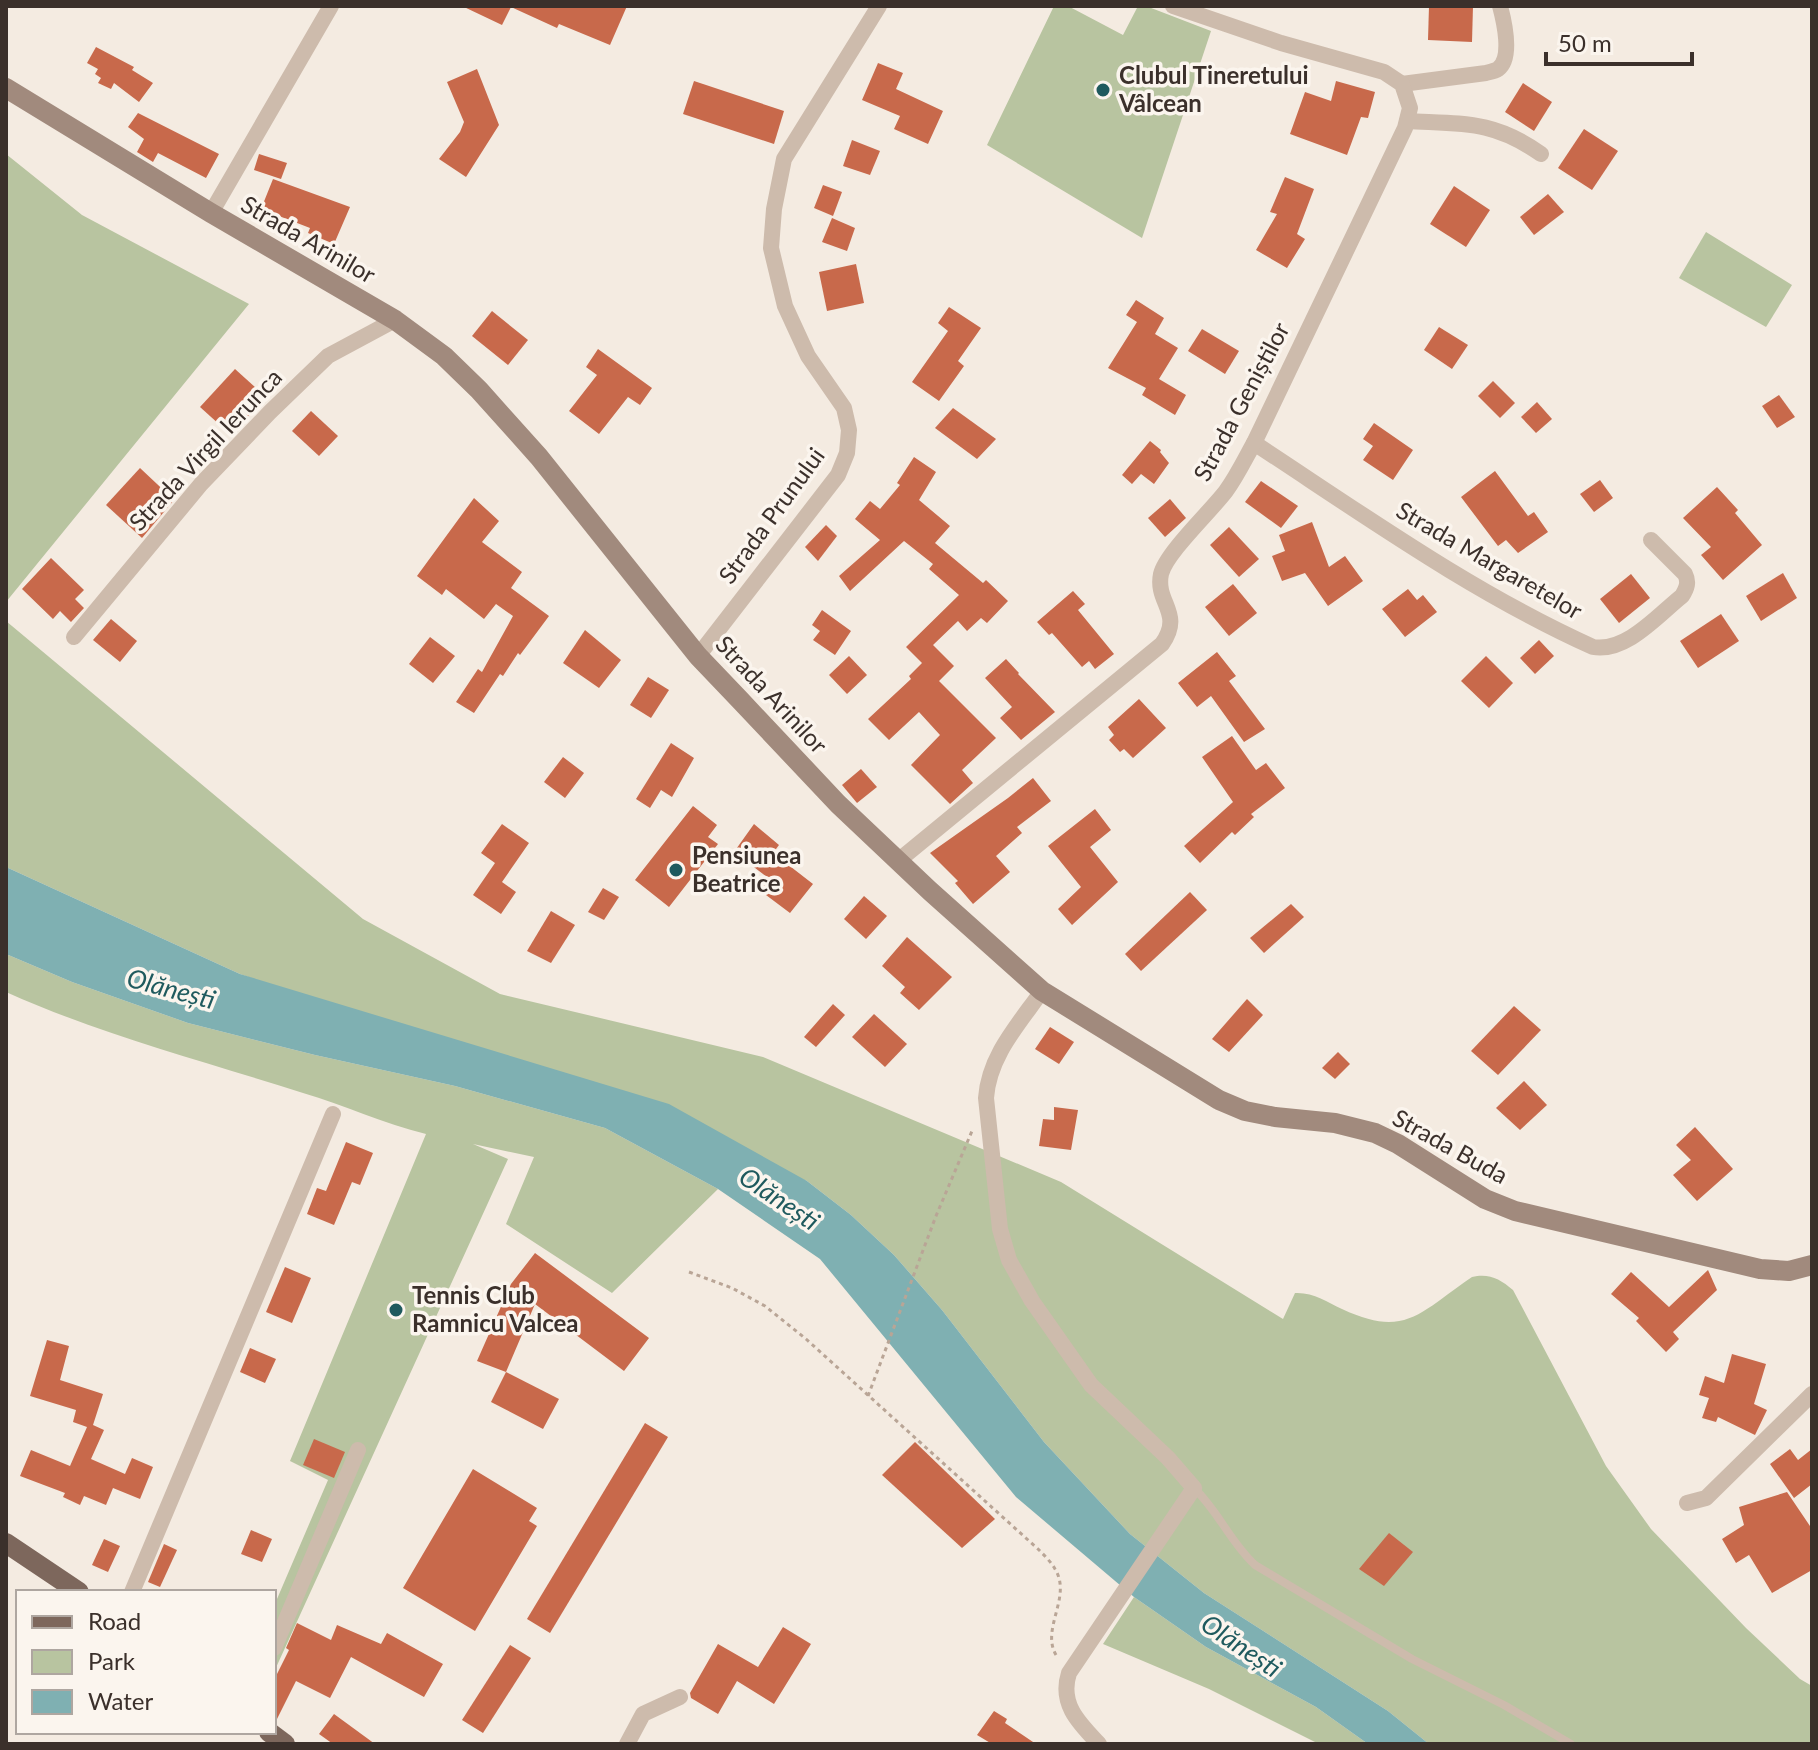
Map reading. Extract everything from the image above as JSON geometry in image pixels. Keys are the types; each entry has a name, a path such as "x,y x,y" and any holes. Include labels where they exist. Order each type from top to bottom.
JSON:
{"main road":[{"path":"6,1543 76,1590"}],"street":[{"path":"211,213 331,6"},
{"name":"Strada Prunului","path":"698,656 838,475 847,453 849,430 844,408 802,343 785,306 771,248 774,209 784,159 879,6"},
{"path":"1173,6 1281,43 1384,72 1402,84 1486,73 1499,68 1505,60 1500,6"},
{"name":"Strada Geniștilor","path":"898,861 1162,644 1170,633 1172,622 1161,574 1168,560 1227,490 1254,443 1399,144 1410,108 1402,84"},
{"name":"Strada Arinilor","path":"6,88 395,320 444,356 539,457 698,656 838,804 1042,991"},
{"path":"1407,121 1494,128 1518,138 1541,154"},
{"name":"Strada Virgil Ierunca","path":"74,637 201,484 270,412 328,356 395,320"},
{"name":"Strada Margaretelor","path":"1254,443 1447,568 1524,613 1593,647 1605,649 1626,640 1682,596 1686,589 1688,580 1685,574 1651,540"},
{"path":"1042,991 995,1058 987,1084 1000,1229 1009,1260 1032,1301 1091,1385 1168,1458 1194,1488 1069,1673 1066,1696 1072,1716 1099,1744"},
{"name":"Strada Buda","path":"1042,991 1219,1100 1245,1111 1335,1123 1375,1133 1398,1144 1485,1199 1515,1211 1760,1269 1789,1271 1812,1265"},
{"path":"133,1590 333,1114"},
{"path":"1687,1503 1706,1498 1812,1394"},
{"path":"276,1643 358,1450"},
{"path":"627,1744 643,1714 680,1697"}],"lane":[{"path":"1194,1488 1211,1504 1238,1549 1255,1565 1412,1659 1504,1705 1571,1744"}],"path":[{"path":"868,1396 936,1216 986,1098"},
{"path":"689,1272 732,1288 765,1306 806,1339 1038,1549 1057,1571 1062,1592 1051,1633 1054,1652 1069,1673"}],"green space":[{"name":"Clubul Tineretului Vâlcean","path":"1054,6 1068,6 1123,35 1138,6 1146,6 1211,31 1142,238 987,145"},
{"path":"6,154 82,215 249,304 6,602"},
{"path":"1706,232 1792,285 1766,327 1679,278"},
{"path":"6,621 363,919 500,994 763,1057 1061,1182 1283,1319 1295,1293 1314,1296 1364,1318 1382,1322 1412,1317 1472,1277 1489,1276 1504,1283 1513,1290 1606,1466 1651,1529 1746,1628 1800,1679 1812,1686 1812,1744 1429,1744 1388,1711 1204,1593 1130,1534 1044,1442 942,1310 894,1255 851,1215 807,1181 240,974 6,867"},
{"path":"6,954 72,982 188,1023 455,1086 605,1128 718,1189 612,1293 506,1224 534,1157 473,1144 508,1159 276,1668 276,1601 328,1480 290,1461 426,1134 116,1034 6,992"},
{"path":"1134,1597 1206,1647 1316,1707 1368,1744 1319,1744 1209,1689 1103,1644"}],"water":[{"name":"Olănești","path":"6,867 240,974 669,1104 807,1181 851,1215 894,1255 942,1310 1044,1442 1130,1534 1204,1593 1388,1711 1429,1744 1368,1744 1316,1707 1206,1647 1134,1597 1016,1497 820,1259 718,1189 605,1128 455,1086 188,1023 72,982 6,954"}],"building":[{"path":"462,6 627,6 610,45 559,24 557,28 511,7 502,25"},
{"path":"1429,6 1473,6 1472,42 1428,40"},
{"path":"96,47 134,67 132,70 153,83 139,102 114,83 111,89 98,83 101,78 95,74 98,69 87,63"},
{"path":"878,63 903,73 896,89 943,111 928,144 894,129 900,116 862,100"},
{"path":"477,69 499,125 466,177 439,159 464,122 447,82"},
{"path":"694,81 784,111 774,144 683,114"},
{"path":"1336,81 1375,92 1368,118 1361,117 1347,155 1290,134 1305,92 1331,101"},
{"path":"1523,83 1552,102 1534,131 1505,112"},
{"path":"138,113 219,154 206,178 158,153 153,162 137,152 144,139 128,127"},
{"path":"1584,129 1618,151 1592,190 1558,168"},
{"path":"852,140 880,151 870,175 843,166"},
{"path":"259,154 287,163 281,179 254,170"},
{"path":"1285,177 1314,189 1297,234 1305,239 1287,268 1256,250 1277,214 1270,212"},
{"path":"273,179 350,207 334,244 308,233 310,228 261,209"},
{"path":"823,185 842,192 833,216 814,208"},
{"path":"1454,186 1490,210 1466,247 1430,224"},
{"path":"1548,194 1564,212 1534,235 1520,217"},
{"path":"832,218 855,228 847,251 822,242"},
{"path":"856,264 864,303 827,311 819,272"},
{"path":"1136,300 1164,318 1155,334 1178,348 1159,379 1186,395 1175,415 1142,395 1146,388 1108,368 1137,322 1126,315"},
{"path":"949,307 981,328 958,361 964,366 939,401 912,382 948,331 938,323"},
{"path":"492,311 528,340 508,365 472,336"},
{"path":"1439,327 1468,345 1452,369 1424,350"},
{"path":"1202,329 1239,351 1225,374 1188,351"},
{"path":"598,349 652,388 640,405 628,397 599,434 569,411 597,375 586,367"},
{"path":"235,369 266,397 231,435 200,407"},
{"path":"1493,381 1515,403 1500,418 1478,396"},
{"path":"1779,395 1795,417 1777,428 1762,406"},
{"path":"1537,402 1552,419 1536,433 1521,417"},
{"path":"953,408 996,439 977,459 935,428"},
{"path":"311,411 338,436 319,456 292,431"},
{"path":"1374,423 1413,450 1393,480 1363,460 1373,446 1363,439"},
{"path":"1150,441 1161,450 1169,463 1154,484 1141,474 1132,484 1122,475"},
{"path":"914,457 936,472 919,500 950,526 935,543 983,583 986,580 1008,601 987,623 981,618 967,631 958,621 933,645 954,666 939,681 996,738 962,770 973,783 950,804 911,765 940,735 919,712 889,740 868,719 911,679 909,676 922,663 906,647 959,595 929,569 933,564 904,541 850,591 839,576 880,540 855,519 870,501 880,509 900,485 897,483"},
{"path":"140,468 174,500 142,538 106,505"},
{"path":"1495,471 1528,516 1534,512 1548,532 1518,553 1506,540 1498,546 1461,497"},
{"path":"1600,480 1613,498 1594,512 1580,494"},
{"path":"1261,481 1298,506 1281,528 1245,502"},
{"path":"1717,487 1738,510 1735,513 1762,545 1723,580 1701,555 1711,547 1683,518"},
{"path":"474,498 499,521 482,542 522,572 511,588 549,616 503,676 500,674 474,713 456,702 478,669 482,672 513,616 496,604 484,619 446,589 442,595 417,576"},
{"path":"1170,499 1186,518 1165,537 1148,518"},
{"path":"1312,522 1329,567 1345,556 1363,581 1328,606 1305,573 1282,581 1272,556 1285,551 1279,535"},
{"path":"826,525 837,536 818,561 805,547"},
{"path":"1229,527 1259,559 1239,577 1210,545"},
{"path":"51,558 84,590 75,599 84,608 71,622 60,611 53,619 22,589"},
{"path":"1783,573 1797,598 1761,621 1746,596"},
{"path":"1631,574 1650,598 1619,623 1600,599"},
{"path":"1233,584 1257,613 1229,636 1205,607"},
{"path":"1408,589 1417,600 1423,595 1437,612 1405,637 1382,609"},
{"path":"1073,591 1085,604 1078,610 1114,654 1095,669 1089,661 1082,667 1052,633 1049,635 1037,622"},
{"path":"822,610 851,631 835,655 813,640 820,631 812,625"},
{"path":"1721,614 1739,641 1698,668 1680,641"},
{"path":"111,619 137,641 120,662 93,640"},
{"path":"585,630 621,660 599,688 563,663"},
{"path":"430,637 455,656 433,683 409,664"},
{"path":"1539,640 1554,656 1535,674 1520,658"},
{"path":"1217,652 1236,676 1229,681 1265,729 1244,742 1211,696 1197,707 1178,683"},
{"path":"849,656 867,675 847,694 829,675"},
{"path":"1486,656 1513,683 1489,708 1461,681"},
{"path":"1006,659 1055,712 1021,740 1000,718 1012,707 985,678"},
{"path":"648,677 669,690 651,718 630,705"},
{"path":"1139,699 1166,728 1133,758 1124,749 1120,752 1109,740 1114,735 1108,727"},
{"path":"1232,736 1256,770 1266,763 1285,788 1251,814 1254,817 1235,835 1232,832 1200,863 1184,846 1233,802 1202,757"},
{"path":"671,743 694,758 672,797 661,790 650,808 636,799"},
{"path":"563,757 584,773 565,798 544,782"},
{"path":"861,769 877,787 857,803 842,785"},
{"path":"1033,778 1051,801 1017,827 1022,833 996,856 1010,872 973,904 955,883 958,881 930,853"},
{"path":"693,806 717,825 708,837 718,844 669,907 635,880"},
{"path":"1095,809 1111,830 1090,847 1118,882 1072,925 1058,909 1081,887 1048,846"},
{"path":"502,824 529,843 502,882 516,892 501,914 473,895 495,863 481,853"},
{"path":"754,824 779,845 773,853 813,884 790,913 758,889 767,877 734,852"},
{"path":"603,888 619,897 604,920 588,912"},
{"path":"1190,892 1207,910 1141,971 1125,954"},
{"path":"864,896 887,916 866,939 844,919"},
{"path":"1291,904 1304,917 1264,953 1250,938"},
{"path":"551,911 575,925 551,963 527,951"},
{"path":"907,937 952,977 919,1010 900,993 905,987 882,966"},
{"path":"1247,999 1263,1015 1229,1052 1212,1039"},
{"path":"833,1004 845,1015 816,1047 804,1037"},
{"path":"1514,1006 1541,1030 1498,1075 1471,1051"},
{"path":"874,1014 907,1044 885,1067 852,1037"},
{"path":"1050,1027 1074,1042 1059,1064 1035,1049"},
{"path":"1338,1052 1350,1064 1335,1079 1322,1068"},
{"path":"1524,1081 1547,1105 1520,1130 1496,1108"},
{"path":"1054,1107 1078,1110 1071,1150 1039,1146 1043,1119 1054,1120"},
{"path":"1695,1127 1733,1169 1697,1201 1673,1175 1691,1160 1676,1145"},
{"path":"346,1142 373,1153 360,1185 352,1182 334,1225 307,1214 317,1188 326,1191"},
{"path":"535,1253 649,1338 624,1371 535,1304 506,1372 477,1361 511,1284"},
{"path":"285,1267 311,1278 292,1323 266,1312"},
{"path":"1708,1270 1717,1290 1673,1332 1679,1339 1666,1352 1636,1321 1639,1318 1611,1294 1631,1272 1669,1307"},
{"path":"47,1340 69,1346 60,1380 103,1394 93,1425 104,1430 91,1459 125,1474 132,1458 153,1467 140,1499 113,1488 106,1505 84,1496 80,1505 63,1497 65,1493 20,1476 31,1450 70,1466 87,1427 73,1422 76,1410 30,1396"},
{"path":"250,1348 276,1359 265,1383 240,1372"},
{"path":"1732,1354 1766,1364 1754,1404 1767,1410 1755,1435 1718,1417 1716,1422 1702,1418 1709,1398 1699,1395 1705,1376 1724,1383"},
{"path":"506,1372 559,1399 543,1429 491,1402"},
{"path":"645,1423 668,1437 550,1633 527,1619"},
{"path":"314,1439 345,1452 334,1478 303,1465"},
{"path":"915,1442 995,1519 962,1548 882,1475"},
{"path":"1790,1449 1798,1460 1812,1449 1812,1484 1794,1498 1770,1464"},
{"path":"473,1469 537,1508 529,1521 537,1526 475,1631 403,1588"},
{"path":"1787,1492 1812,1529 1812,1570 1772,1593 1749,1555 1736,1563 1722,1539 1744,1525 1739,1507"},
{"path":"251,1530 272,1539 262,1562 241,1554"},
{"path":"1389,1533 1413,1552 1384,1586 1359,1569"},
{"path":"104,1539 120,1546 108,1572 92,1565"},
{"path":"164,1544 177,1550 160,1587 148,1582"},
{"path":"297,1623 331,1640 337,1625 381,1644 387,1633 443,1664 424,1697 351,1657 330,1698 296,1681 276,1721 276,1676 289,1650 286,1648"},
{"path":"783,1627 811,1644 774,1704 737,1681 718,1714 691,1698 690,1693 718,1644 758,1667"},
{"path":"510,1645 531,1658 483,1733 462,1720"},
{"path":"994,1711 1007,1719 1005,1723 1036,1744 992,1744 977,1735"},
{"path":"334,1714 375,1744 333,1744 319,1734"}],"place":[{"name":"Clubul Tineretului Vâlcean","path":"1103,90"},
{"name":"Pensiunea Beatrice","path":"676,870"},
{"name":"Tennis Club Ramnicu Valcea","path":"396,1310"}]}
